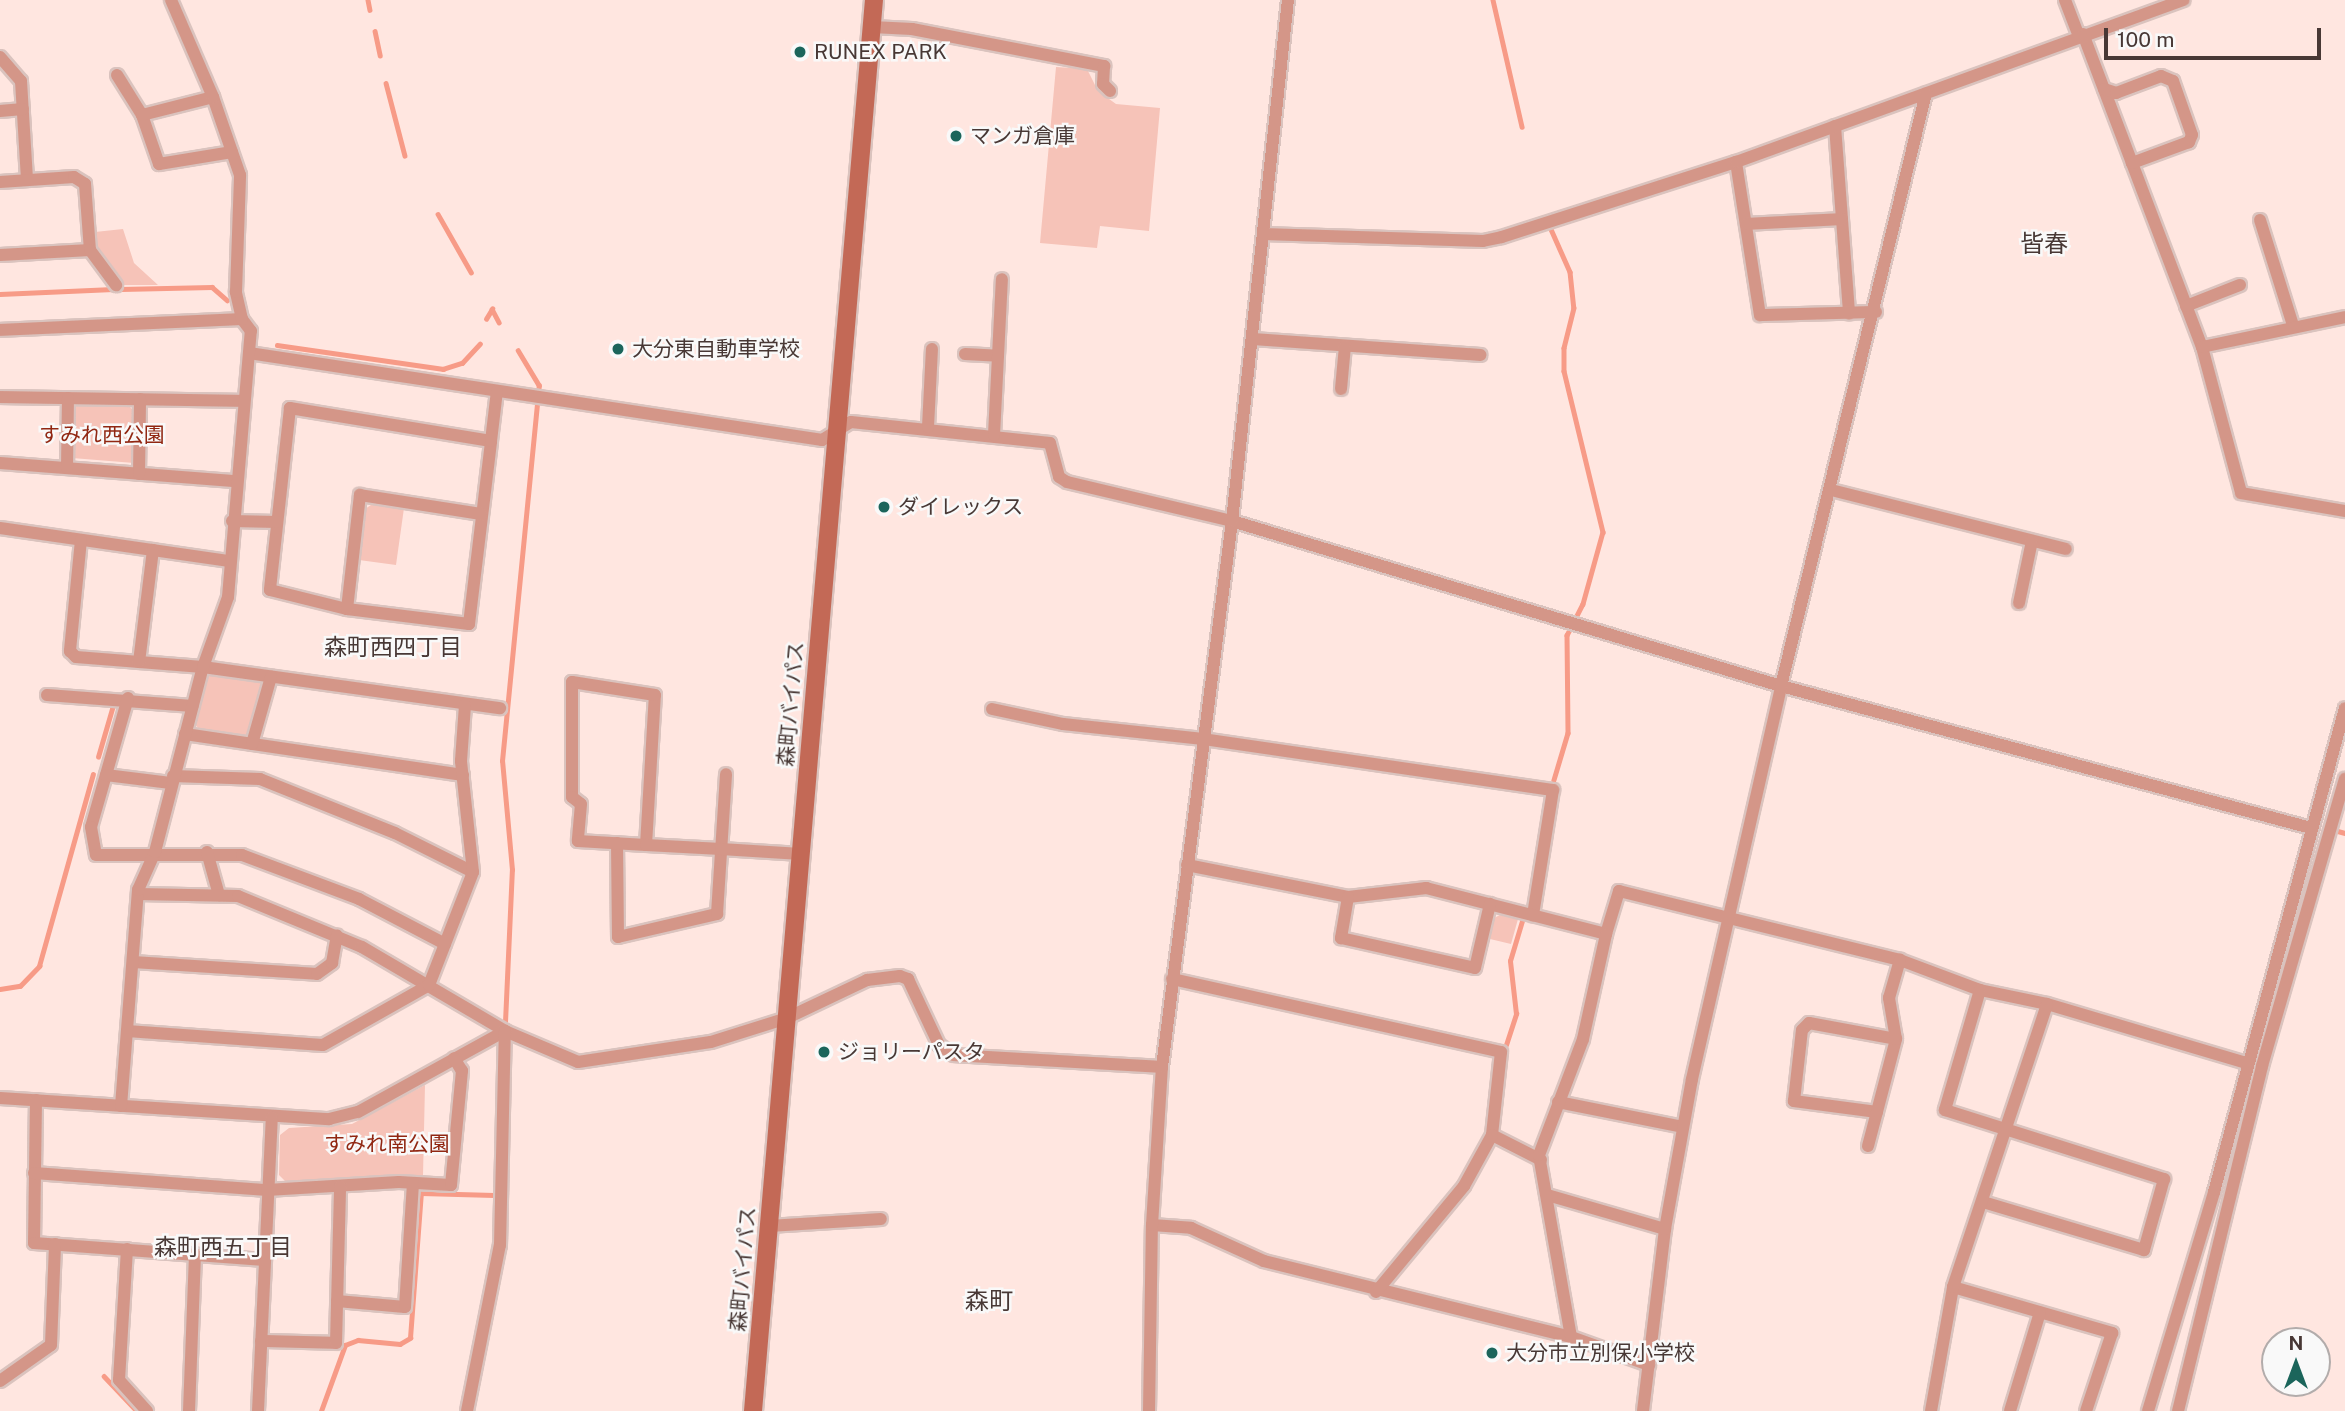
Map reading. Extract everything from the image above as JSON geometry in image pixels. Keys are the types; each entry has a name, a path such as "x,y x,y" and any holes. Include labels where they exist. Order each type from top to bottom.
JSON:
{"main road":[{"name":"森町バイパス","path":"753,1411 874,0"}],"street":[{"path":"121,1106 138,894 155,852 203,667 228,597 232,521 251,331 242,320 236,292 240,175 214,97 171,0"},
{"path":"1149,1411 1152,1225 1162,1067 1232,521 1289,0"},
{"path":"2065,0 2104,89 2202,347 2241,493 2345,511"},
{"path":"1264,234 1483,241 1736,162 2081,35 2150,5 2184,0"},
{"path":"872,27 912,29 1104,66 1103,84 1110,91"},
{"path":"0,57 21,81 27,180"},
{"path":"117,75 142,115 159,164 232,152"},
{"path":"2104,89 2116,93 2161,76 2173,81 2192,135 2189,142 2132,163"},
{"path":"1643,1411 1665,1229 1683,1127 1780,686 1875,312 1926,93"},
{"path":"142,115 214,97"},
{"path":"0,111 23,110"},
{"path":"1835,126 1849,313"},
{"path":"1736,162 1760,315 1875,312"},
{"path":"0,181 74,177 85,184 90,250 116,285"},
{"path":"1746,223 1842,219"},
{"path":"2260,220 2293,325"},
{"path":"0,255 90,250"},
{"path":"994,435 1002,279"},
{"path":"2186,306 2240,285"},
{"path":"2202,347 2293,325 2345,317"},
{"path":"0,330 242,320"},
{"path":"1253,339 1480,355"},
{"path":"1341,389 1345,346"},
{"path":"928,427 932,349"},
{"path":"249,354 822,440 849,422 928,427 1050,443 1059,477 1067,482 1232,521 1780,686 2311,828"},
{"path":"965,354 998,356"},
{"path":"491,440 290,408 270,590 347,609 469,624 497,391"},
{"path":"0,397 244,401"},
{"path":"67,468 68,398"},
{"path":"139,399 139,474"},
{"path":"0,463 236,481"},
{"path":"1831,490 2066,549"},
{"path":"347,609 360,495 482,514"},
{"path":"232,521 277,523"},
{"path":"0,528 230,561"},
{"path":"81,540 70,650 76,657 203,667 500,708"},
{"path":"2019,603 2032,541"},
{"path":"139,662 153,550"},
{"path":"252,744 271,677"},
{"path":"646,845 655,695 572,682 572,797 581,804 578,841 646,845 721,849 801,854"},
{"path":"47,695 128,698 193,706"},
{"path":"128,698 92,827 96,855 155,852 242,855 323,885 445,944"},
{"path":"127,1031 323,1045 429,985 473,872 463,775 465,705"},
{"path":"2148,1411 2214,1192 2246,1063 2345,708"},
{"path":"992,709 1063,724 1203,739 1553,790 1533,915"},
{"path":"185,734 463,775"},
{"path":"617,843 618,937 717,914 726,774"},
{"path":"106,775 172,779 260,779 395,833 473,872"},
{"path":"2178,1411 2262,1066 2345,779"},
{"path":"207,852 219,895"},
{"path":"1187,865 1348,897 1426,888 1606,934"},
{"path":"1571,1337 1541,1160 1558,1102 1583,1039 1606,934 1619,891 1900,960 1980,990 2047,1004 2246,1063"},
{"path":"138,894 238,896 337,935 429,985 505,1031 578,1062 711,1042 787,1018 867,980 900,976 908,979 939,1045 954,1055 1162,1067"},
{"path":"1348,897 1341,938 1475,968 1490,904"},
{"path":"133,962 317,974 332,963 337,935"},
{"path":"1868,1146 1896,1039 1888,998 1900,960"},
{"path":"1172,979 1501,1052 1492,1135 1464,1186 1376,1292"},
{"path":"1980,990 1945,1110 2006,1126 2164,1180 2144,1250 1983,1202"},
{"path":"1931,1411 1953,1287 2047,1004"},
{"path":"1877,1112 1794,1101 1802,1030 1810,1023 1896,1039"},
{"path":"0,1098 318,1120 350,1115 505,1031"},
{"path":"467,1411 500,1245 505,1031"},
{"path":"34,1173 267,1190 413,1183 451,1185 462,1071 454,1058"},
{"path":"36,1100 31,1238 34,1243 264,1260"},
{"path":"1558,1102 1683,1127"},
{"path":"258,1411 272,1117"},
{"path":"1492,1135 1541,1160"},
{"path":"337,1301 405,1307 413,1183"},
{"path":"261,1340 336,1343 340,1186"},
{"path":"1547,1195 1665,1229"},
{"path":"769,1226 881,1219"},
{"path":"1152,1225 1192,1228 1264,1261 1376,1292 1571,1337 1649,1365"},
{"path":"0,1381 51,1345 55,1244"},
{"path":"127,1249 119,1380 147,1411"},
{"path":"189,1411 195,1254"},
{"path":"1953,1287 2112,1333 2087,1411"},
{"path":"2010,1411 2040,1312"}],"green space":[{"path":"1056,67 1087,69 1098,91 1116,104 1160,108 1149,231 1100,226 1097,248 1040,243"},
{"path":"123,229 134,263 158,285 122,285 96,249 95,232"},
{"name":"すみれ西公園","path":"77,405 129,406 134,411 134,463 72,458 73,409"},
{"path":"374,503 404,508 396,565 359,560 365,509"},
{"path":"209,674 260,682 263,688 252,730 245,736 198,728 194,723"},
{"path":"1500,915 1518,919 1511,944 1490,939 1494,918"},
{"name":"すみれ南公園","path":"425,1085 423,1176 287,1183 279,1175 280,1135 289,1128 352,1124"}],"waterway":[{"path":"368,0 370,10"},
{"path":"1493,0 1522,127"},
{"path":"375,31 380,55"},
{"path":"386,83 405,156"},
{"path":"438,214 471,272"},
{"path":"1550,227 1570,272 1574,308 1564,348 1564,371 1603,532 1583,604 1567,635 1568,733 1554,780"},
{"path":"121,289 212,287 227,300"},
{"path":"0,294 113,289"},
{"path":"486,319 492,309 499,322"},
{"path":"277,345 443,369 462,363 480,344"},
{"path":"505,1022 512,870 502,761 539,386 518,351"},
{"path":"98,757 114,702"},
{"path":"0,989 20,986 39,966 93,774"},
{"path":"2334,830 2345,833"},
{"path":"1506,1045 1516,1014 1510,961 1522,921"},
{"path":"321,1411 345,1345 358,1340 400,1344 410,1338 421,1193 494,1195"},
{"path":"104,1376 137,1411"}],"place":[{"name":"RUNEX PARK","path":"800,52"},
{"name":"マンガ倉庫","path":"956,136"},
{"name":"大分東自動車学校","path":"618,349"},
{"name":"ダイレックス","path":"884,507"},
{"name":"ジョリーパスタ","path":"824,1052"},
{"name":"大分市立別保小学校","path":"1492,1353"}],"district":[{"name":"皆春","path":"2044,244"},
{"name":"森町西四丁目","path":"393,647"},
{"name":"森町西五丁目","path":"223,1247"},
{"name":"森町","path":"989,1301"}]}
